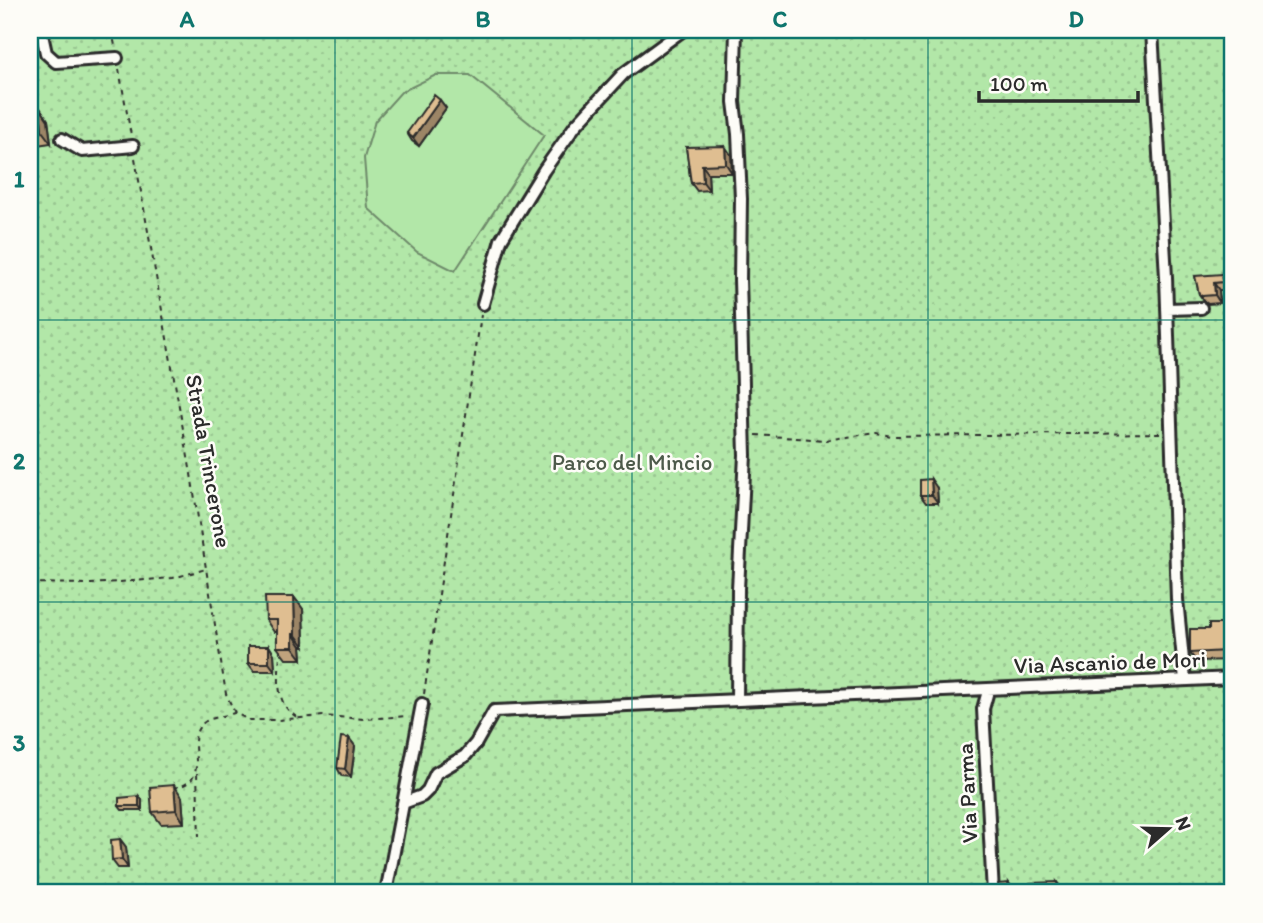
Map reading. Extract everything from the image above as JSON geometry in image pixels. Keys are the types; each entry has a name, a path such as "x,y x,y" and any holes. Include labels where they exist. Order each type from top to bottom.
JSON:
{"street":[{"path":"41,30 46,53 56,62 117,58"},
{"path":"483,304 501,240 575,126 623,74 684,30"},
{"path":"736,30 734,102 741,200 744,434 743,518 737,589 737,700"},
{"path":"1152,30 1167,309 1177,599 1185,680"},
{"path":"62,139 82,151 133,146"},
{"path":"1167,309 1201,308"},
{"name":"Via Ascanio de Mori","path":"403,803 422,796 436,773 465,755 476,743 494,711 1233,678"},
{"name":"Via Parma","path":"988,691 983,709 993,893"},
{"path":"386,893 421,710"}],"path":[{"name":"Strada Trincerone","path":"112,30 226,694 234,713"},
{"path":"199,837 195,736 208,720 234,713 249,720 323,716 365,719 421,710 483,304"},
{"path":"744,434 825,440 876,433 892,436 1110,432 1172,435"},
{"path":"30,583 91,583 173,578 206,569"},
{"path":"279,644 281,701 288,712 299,718"},
{"path":"171,788 191,782 197,772"}],"green space":[{"name":"Parco del Mincio","path":"30,30 1233,30 1233,893 30,893"},
{"path":"436,75 470,75 544,135 455,271 417,252 368,208 364,158 375,121 401,92"}],"building":[{"path":"434,95 440,100 413,138 407,133"},
{"path":"40,108 42,131 30,132 30,109"},
{"path":"725,146 726,164 702,165 703,182 691,183 686,147"},
{"path":"1222,274 1223,282 1214,283 1215,295 1199,294 1195,276"},
{"path":"931,479 932,495 920,495 920,480"},
{"path":"265,597 294,597 293,647 277,647 277,620 266,620"},
{"path":"1209,624 1225,624 1226,651 1190,653 1190,629 1209,629"},
{"path":"248,646 269,646 269,663 248,663"},
{"path":"341,737 349,738 345,769 337,768"},
{"path":"174,785 176,810 152,812 150,787"},
{"path":"139,796 139,806 119,806 119,798"},
{"path":"120,839 122,859 112,860 111,840"},
{"path":"1057,882 1058,893 1030,893 1030,883"},
{"path":"1009,883 1010,893 999,893 998,884"}]}
